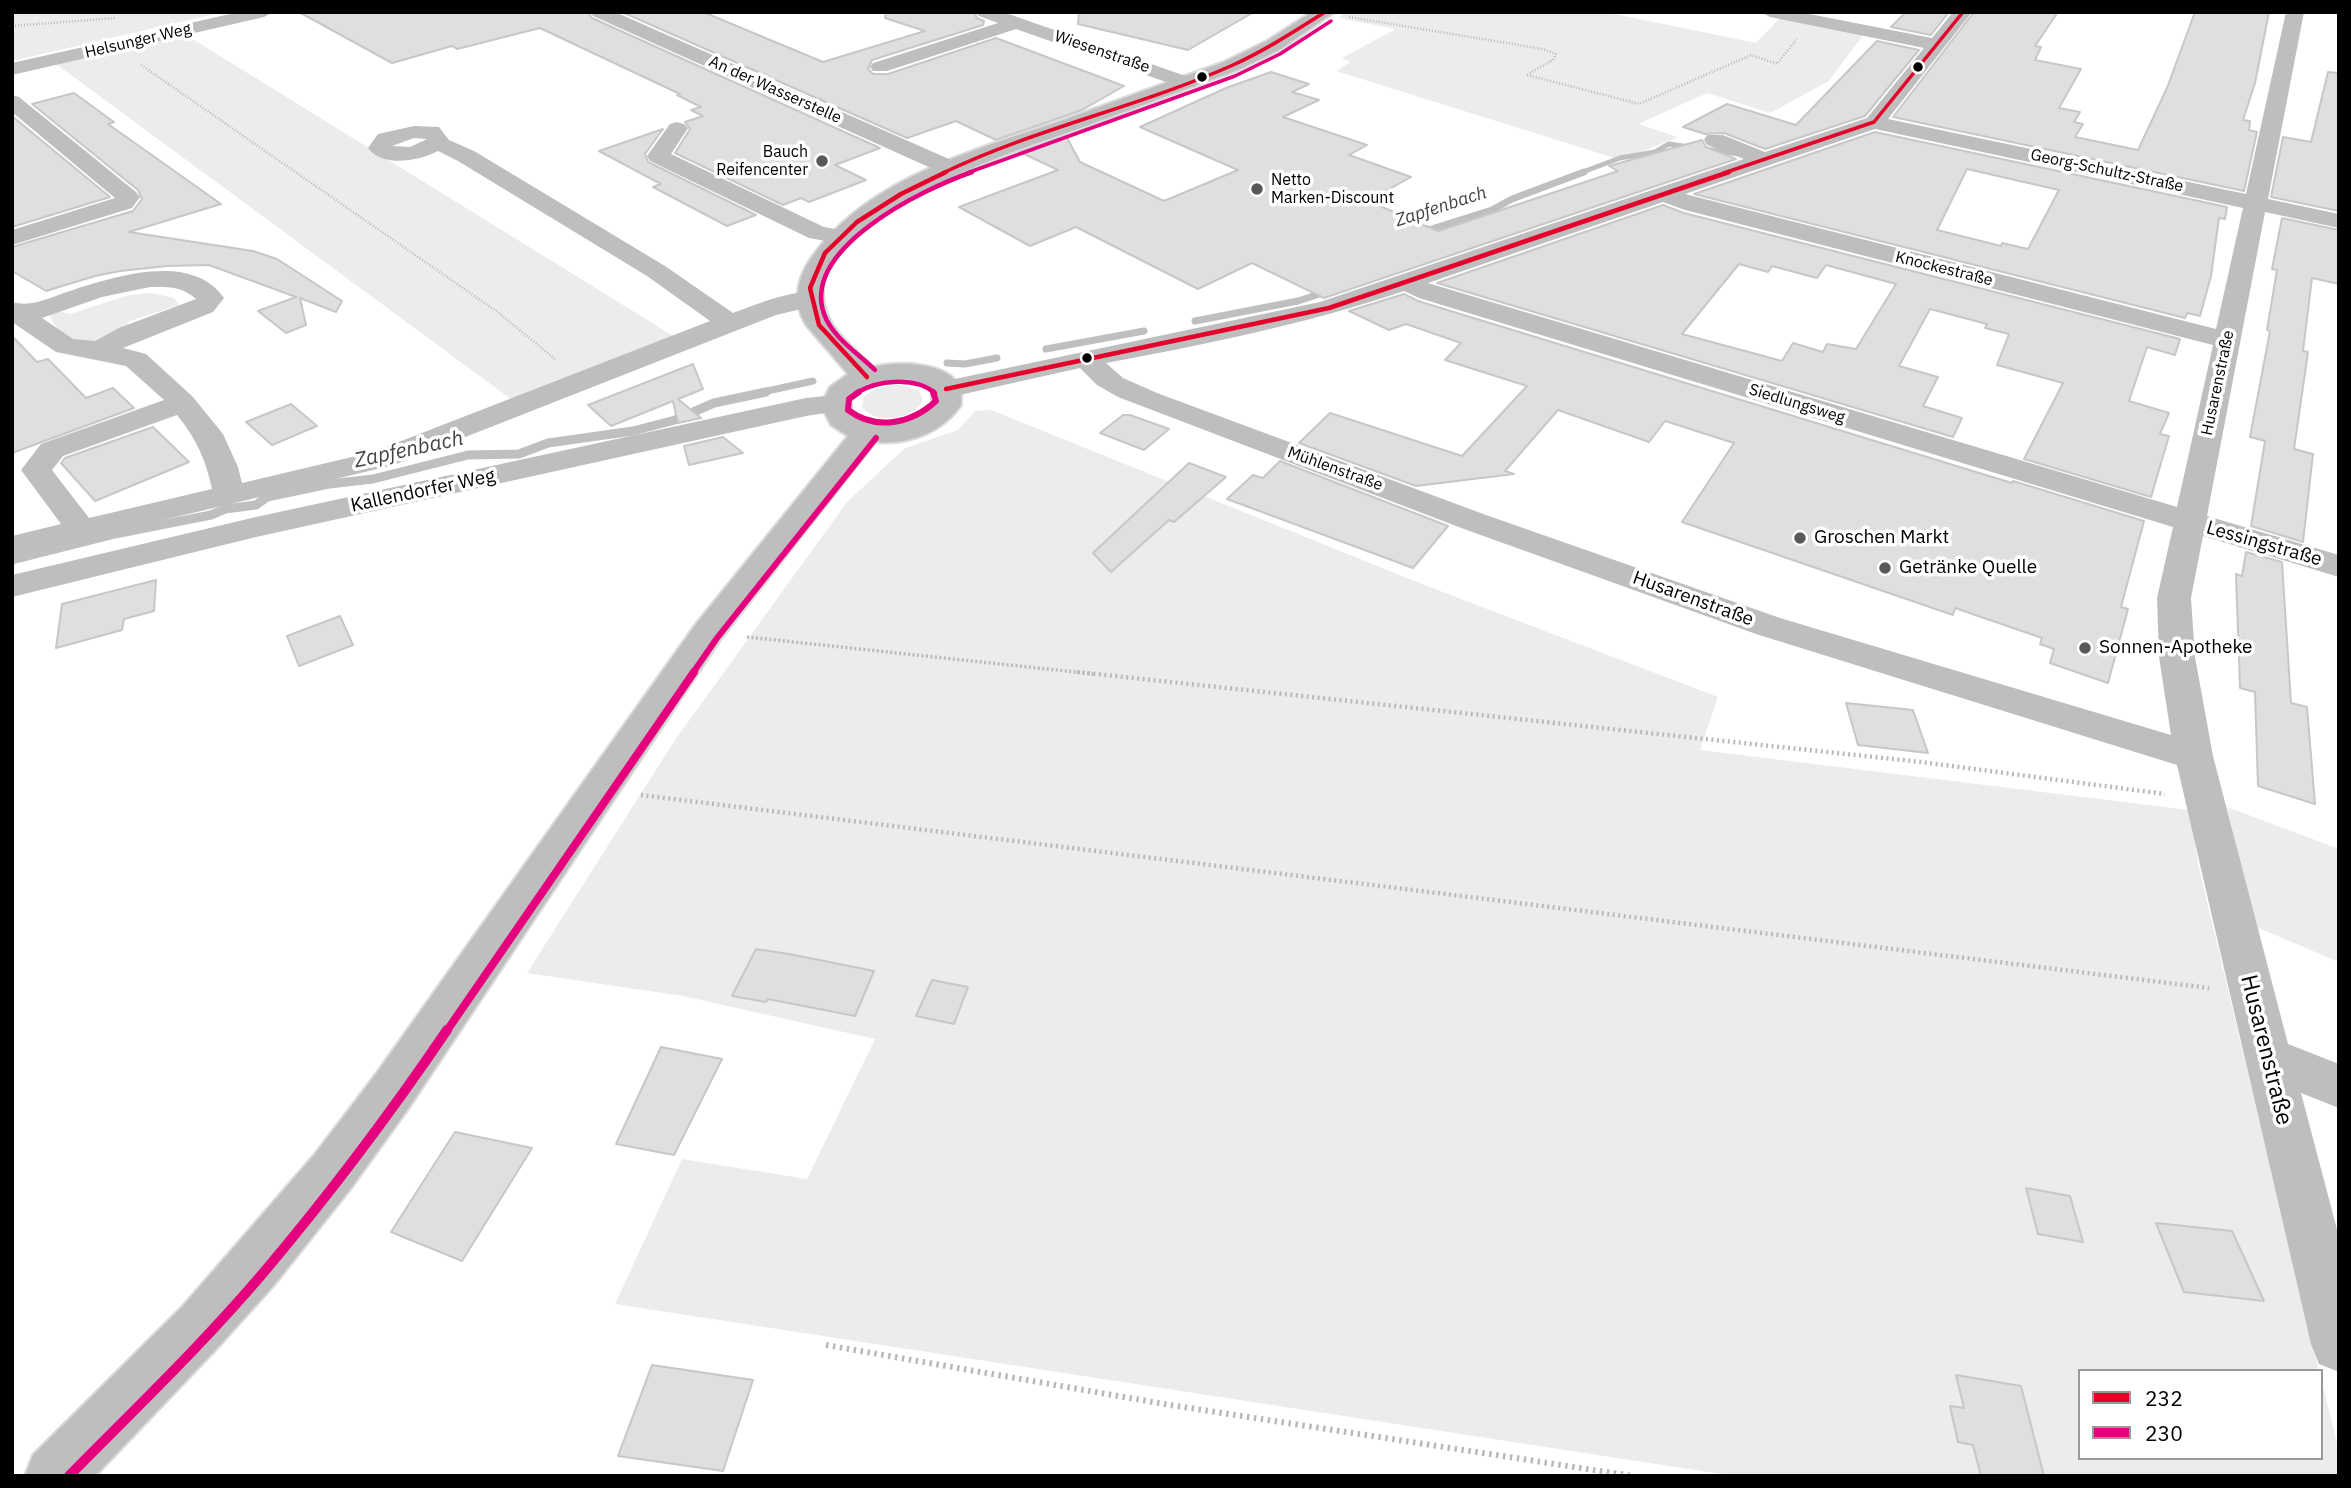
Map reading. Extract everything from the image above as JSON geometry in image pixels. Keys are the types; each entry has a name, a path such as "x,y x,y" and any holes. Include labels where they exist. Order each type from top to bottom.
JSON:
{"street":[{"name":"Helsunger Weg","path":"12,69 264,12"},
{"name":"An der Wasserstelle","path":"599,12 950,168"},
{"name":"Wiesenstraße","path":"985,12 1187,83"},
{"path":"1770,12 1937,45"},
{"path":"946,389 1087,358 1168,333 1312,297 1406,282 1874,122 1963,12"},
{"name":"Husarenstraße","path":"2295,12 2174,598 2177,657 2200,778 2339,1344"},
{"path":"867,377 831,340 814,317 809,286 815,273 843,237 891,197 950,168 1187,83 1260,53 1324,13"},
{"path":"880,67 1016,23"},
{"path":"12,238 110,209 124,203 128,197 16,108"},
{"name":"Georg-Schultz-Straße","path":"1874,122 2339,221"},
{"path":"677,128 659,156 818,233 843,237"},
{"path":"1715,140 1764,159"},
{"path":"437,143 467,156 656,271 730,323"},
{"name":"Knockestraße","path":"1663,194 1682,202 2227,340"},
{"path":"18,313 82,293 144,281 194,282 207,291 211,298 204,306 129,334 99,350"},
{"name":"Siedlungsweg","path":"1406,282 1427,293 2189,522"},
{"name":"Kallendorfer Weg","path":"12,546 383,459 730,323 787,303 809,299"},
{"path":"18,313 66,346 99,350 136,360 183,403 208,434 223,467 229,495"},
{"name":"Mühlenstraße","path":"1087,358 1102,378 1147,399 1594,564"},
{"path":"891,372 915,372 934,378 946,389 947,405 930,421 900,431 868,431 843,421 836,404 846,388 867,377 891,372"},
{"path":"81,529 36,470 52,450 183,403"},
{"name":"Kallendorfer Weg","path":"12,586 256,527 806,407 836,404"},
{"path":"54,1476 201,1326 255,1266 333,1171 602,789 708,632 868,431"},
{"name":"Lessingstraße","path":"2189,522 2339,566"},
{"name":"Husarenstraße","path":"1594,564 2200,778"},
{"path":"2267,1057 2339,1086"}],"path":[{"path":"1324,13 1543,48 1556,54 1553,60 1527,75 1639,104 1751,55 1777,64 1812,20"},
{"path":"12,26 117,18"},
{"path":"115,46 499,313 581,380"},
{"path":"708,632 1922,762 2200,778"},
{"path":"602,789 2252,993"},
{"path":"826,1345 1170,1405 1633,1476"}],"shaded area":[{"path":"12,12 224,12 12,61"},
{"path":"1345,12 1605,12 1756,43 1780,18 1863,35 1829,81 1770,113 1707,93 1638,124 1678,137 1621,160 1336,71 1350,62 1342,58 1396,29 1339,18"},
{"path":"186,35 683,342 519,405 56,64"},
{"path":"151,293 174,298 179,305 127,322 133,328 95,342 78,342 66,336 50,316 58,311 70,314 129,295"},
{"path":"896,384 919,390 923,400 912,412 885,418 868,413 862,407 864,396 878,388"},
{"path":"991,410 1427,586 1718,697 1700,750 2189,810 2199,868 2319,1369 2078,1369 2078,1460 2323,1460 2323,1386 2339,1451 2339,1476 1734,1476 615,1304 682,1159 807,1179 875,1039 683,996 527,973 675,740 847,502 905,448 958,430 975,411"},
{"path":"2227,807 2339,849 2339,962 2256,927"}],"building":[{"path":"299,12 588,12 592,18 880,148 835,165 866,180 809,202 801,198 783,205 675,153 690,129 685,122 703,116 691,110 701,107 677,95 680,94 540,28 457,49 452,46 392,63"},
{"path":"622,12 703,12 823,62 925,31 885,18 886,12 974,12 977,18 984,21 983,25 872,60 868,69 873,74 888,74 996,38 1124,86 1082,110 996,140 956,121 907,138"},
{"path":"1079,12 1254,12 1188,50 1078,24"},
{"path":"1906,12 1949,12 1931,35 1891,27"},
{"path":"1974,12 2058,12 2035,46 2041,47 2035,60 2081,69 2059,108 2080,112 2074,122 2083,124 2075,137 2138,150 2167,88 2195,12 2269,12 2255,83 2243,120 2250,121 2249,130 2257,132 2244,191 1893,117"},
{"path":"1877,41 1919,50 1865,116 1765,149 1724,133 1705,134 1683,127 1727,104 1796,125"},
{"path":"1271,72 1309,84 1292,92 1319,100 1283,117 1367,145 1349,155 1411,177 1368,201 1438,231 1618,171 1609,166 1702,140 1706,147 1736,159 1324,298 1252,263 1198,289 1076,227 1030,246 959,207 1058,170 1020,152 1066,136 1080,162 1164,201 1238,170 1140,127 1226,88"},
{"path":"2328,72 2339,73 2339,211 2271,197 2283,137 2311,142"},
{"path":"74,93 114,122 108,124 221,204 129,232 253,251 277,259 342,301 336,312 300,298 306,325 286,333 258,311 296,297 209,265 120,271 46,291 12,271 12,247 133,211 142,199 138,190 32,104"},
{"path":"12,116 110,197 12,227"},
{"path":"663,129 645,154 648,162 756,215 727,226 653,187 661,184 599,151"},
{"path":"1875,132 2227,207 2225,219 2219,218 2211,276 2200,316 2187,313 2185,318 1694,194","holes":["1967,169 2059,190 2028,249 2002,243 2001,246 1937,230"]},
{"path":"1663,205 1684,213 2180,339 2175,355 2147,347 2129,401 2169,413 2160,434 2169,436 2151,497 2024,459 2063,383 1997,365 2009,334 1985,328 1987,324 1930,309 1899,366 1938,377 1923,406 1962,418 1953,437 1437,283","holes":["1739,264 1768,272 1772,266 1817,278 1826,265 1896,284 1856,349 1827,344 1823,352 1793,343 1782,361 1682,334"]},
{"path":"2282,218 2339,230 2339,284 2312,278 2303,351 2308,352 2294,449 2313,454 2303,542 2251,526 2265,441 2250,437 2270,331 2267,330 2277,270 2272,269"},
{"path":"1404,294 1418,301 2144,521 2121,607 2128,609 2108,683 2050,663 2054,649 2040,644 2042,638 1955,608 1953,615 1682,522 1734,443 1665,421 1649,442 1558,410 1505,471 1514,474 1416,486 1299,443 1330,413 1462,456 1527,386 1445,360 1461,343 1406,324 1389,330 1349,311"},
{"path":"12,336 37,362 48,359 86,398 113,388 134,408 12,453"},
{"path":"693,364 703,389 678,399 701,418 678,423 673,401 611,426 588,405"},
{"path":"291,404 317,426 272,445 246,422"},
{"path":"1123,415 1169,429 1144,450 1100,433"},
{"path":"153,427 189,462 95,501 61,463 65,458"},
{"path":"723,437 743,453 689,465 684,446"},
{"path":"1280,461 1448,526 1413,568 1227,499 1253,475 1263,478"},
{"path":"1189,463 1226,477 1174,522 1169,520 1111,572 1093,553"},
{"path":"2246,552 2282,562 2291,703 2307,707 2315,804 2258,786 2255,692 2240,688 2236,574 2242,576"},
{"path":"156,580 154,611 124,619 122,630 56,648 62,604"},
{"path":"340,616 353,645 299,666 287,636"},
{"path":"1846,703 1913,710 1928,753 1858,745"},
{"path":"756,949 874,971 855,1016 768,999 766,1002 732,996"},
{"path":"932,980 968,987 954,1024 916,1016"},
{"path":"661,1047 722,1059 674,1155 616,1144"},
{"path":"455,1132 532,1148 462,1261 391,1232"},
{"path":"2026,1188 2070,1196 2083,1242 2038,1234"},
{"path":"2156,1223 2232,1231 2264,1301 2184,1292"},
{"path":"652,1365 753,1380 723,1471 618,1456"},
{"path":"1956,1375 2021,1386 2044,1476 1981,1476 1973,1445 1958,1442 1950,1406 1964,1408"}],"waterway":[{"name":"Zapfenbach","path":"1580,173 1620,158 1655,152 1669,144 1739,154"},
{"name":"Zapfenbach","path":"1419,233 1492,210 1512,199 1584,172"},
{"name":"Zapfenbach","path":"1195,321 1298,301 1329,291"},
{"name":"Zapfenbach","path":"1046,349 1144,331"},
{"name":"Zapfenbach","path":"947,363 965,364 997,358"},
{"name":"Zapfenbach","path":"758,393 813,381"},
{"name":"Zapfenbach","path":"12,560 115,534 211,515 225,509 256,505 267,497 329,484 373,479 468,455 519,454 548,443 633,431 675,420 714,403 766,392"}],"transit line":[{"name":"232","path":"867,377 819,325 810,288 825,253 857,222 901,194 951,169 1231,66 1274,45 1325,12"},
{"name":"232","path":"946,389 1329,308 1874,122 1963,12"},
{"name":"230","path":"875,370 828,322 821,292 828,270 843,250 864,231 912,199 954,178 1235,76 1280,54 1331,21"},
{"name":"230","path":"906,382 929,388 936,394 936,401 917,415 893,423 868,422 848,410 849,399 861,390 883,383 906,382"},
{"name":"230","path":"69,1476 209,1333 263,1273 341,1177 402,1096 717,638 876,438"}],"place":[{"name":"Bauch Reifencenter","path":"822,161"},
{"name":"Netto Marken-Discount","path":"1257,189"},
{"name":"Groschen Markt","path":"1800,538"},
{"name":"Getränke Quelle","path":"1885,568"},
{"name":"Sonnen-Apotheke","path":"2085,648"}]}
